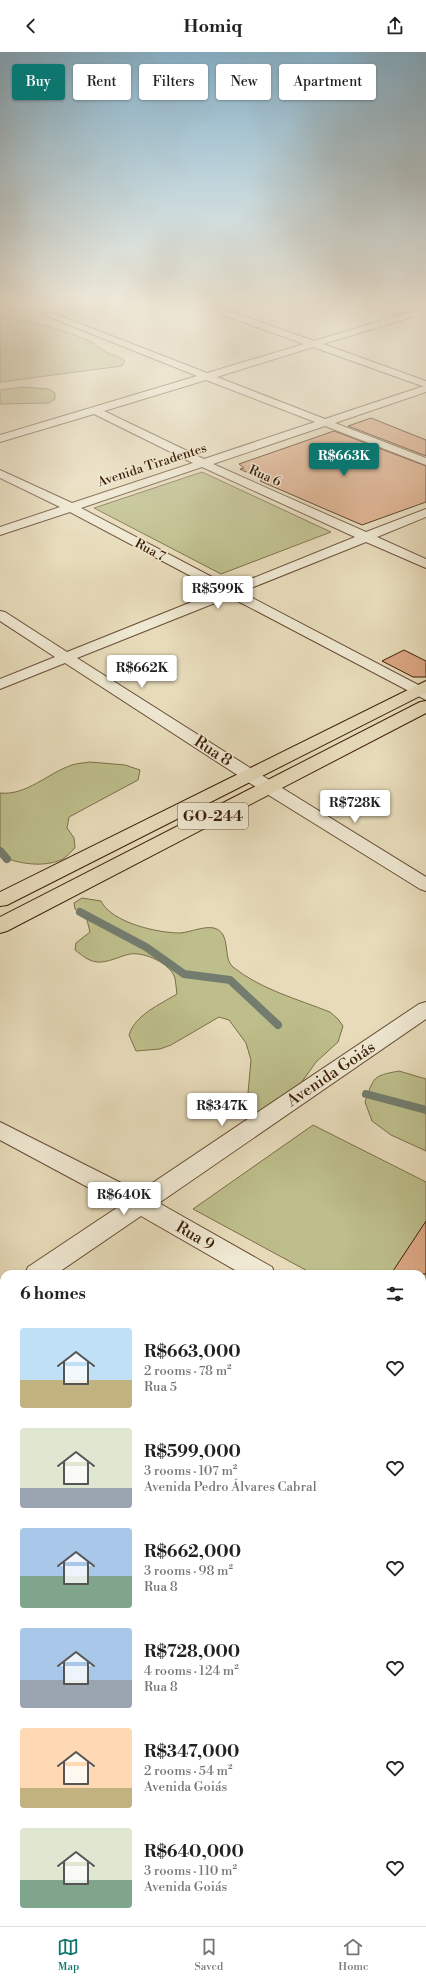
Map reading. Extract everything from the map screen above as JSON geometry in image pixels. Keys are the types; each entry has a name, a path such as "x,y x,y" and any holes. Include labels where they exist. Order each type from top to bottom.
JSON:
{"main road":[{"name":"GO-244","path":"0,900 249,775 424,694"},
{"name":"GO-244","path":"0,926 268,787 424,694"},
{"path":"26,887 47,902"}],"street":[{"path":"0,439 160,390"},
{"path":"241,390 426,462"},
{"name":"Avenida Tiradentes","path":"0,531 422,390"},
{"name":"Rua 6","path":"94,410 202,463 426,564"},
{"name":"Rua 7","path":"0,474 70,507 424,694"},
{"path":"0,684 426,513"},
{"name":"Rua 8","path":"0,615 249,775 426,885"},
{"name":"Avenida Goiás","path":"43,1270 426,1010"},
{"name":"Rua 9","path":"0,1130 140,1204 256,1270"}],"green space":[{"path":"0,390 51,390 55,393 55,399 49,403 0,404"},
{"path":"202,472 331,532 221,574 94,508"},
{"path":"90,762 125,765 140,770 138,780 69,817 67,828 74,838 75,848 63,859 56,862 32,864 15,861 0,856 0,793 10,793 28,788 74,764"},
{"path":"82,898 101,901 107,909 125,921 148,929 171,933 180,933 206,928 214,928 220,931 225,940 228,958 233,967 244,975 267,987 330,1012 343,1026 338,1042 316,1062 294,1093 275,1107 253,1114 247,1104 251,1060 246,1043 229,1020 219,1017 171,1045 160,1049 136,1051 129,1035 132,1028 148,1011 177,994 175,978 163,963 143,955 130,954 97,962 88,959 75,950 76,943 90,932 87,920 75,909 74,903"},
{"path":"399,1071 426,1079 426,1151 391,1135 372,1121 365,1102 370,1087 375,1079 384,1074"},
{"path":"313,1125 426,1182 426,1270 306,1270 193,1209"}],"building":[{"path":"371,418 426,440 426,456 348,426"},
{"path":"334,431 426,466 426,502 362,525 260,481 263,480 240,469 244,468 239,464"},
{"path":"404,650 426,661 426,677 413,677 382,661"},
{"path":"426,1221 426,1270 394,1270"}],"waterway":[{"path":"0,851 7,859"},
{"path":"80,912 146,947 184,974 230,980 278,1025"},
{"path":"366,1094 426,1110"}]}
